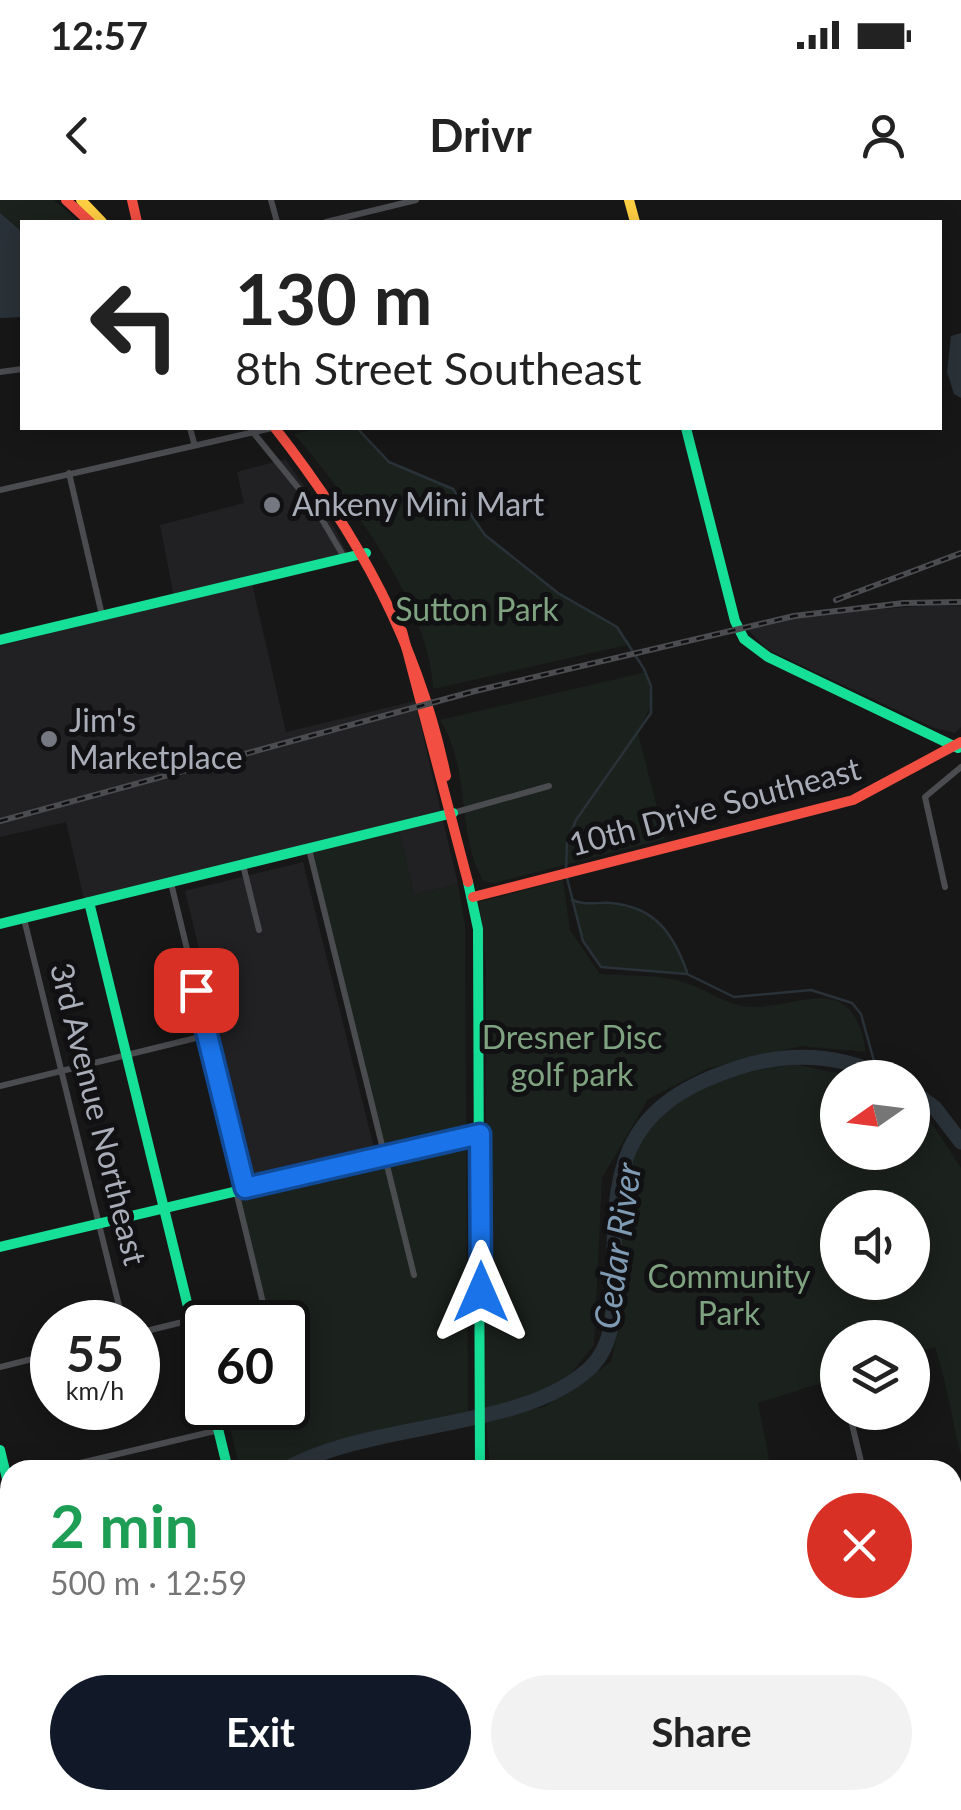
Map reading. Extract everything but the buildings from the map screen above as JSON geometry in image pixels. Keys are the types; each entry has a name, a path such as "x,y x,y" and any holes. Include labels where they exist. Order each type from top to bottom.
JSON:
{"street":[{"path":"66,200 88,220"},
{"path":"82,200 100,220"},
{"path":"334,220 416,200"},
{"path":"191,430 194,443"},
{"path":"0,490 259,430"},
{"path":"274,430 366,552 425,684 473,897 480,961 480,1460"},
{"path":"687,430 735,621 744,639 768,657 959,746"},
{"path":"252,431 316,511 344,557"},
{"path":"69,473 102,615"},
{"path":"0,640 366,552"},
{"name":"10th Drive Southeast","path":"473,897 853,800 959,746"},
{"path":"945,887 925,797 961,767"},
{"path":"0,924 244,866 549,786"},
{"path":"309,849 414,1275"},
{"path":"244,866 259,930"},
{"path":"171,883 208,1034 263,1300"},
{"path":"89,902 187,1300"},
{"name":"3rd Avenue Northeast","path":"24,918 118,1300"},
{"path":"0,1086 208,1034"},
{"path":"0,1247 480,1134"},
{"path":"0,1368 30,1360"},
{"path":"93,1460 219,1430 226,1460"},
{"path":"853,1430 861,1460"}],"shaded area":[{"path":"0,213 20,230 20,317 0,318"},
{"path":"961,333 961,398 954,394 947,372 951,336"},
{"path":"285,459 335,529 351,561 252,583 286,732 415,701 458,884 414,895 397,823 84,899 66,822 0,837 0,646 175,602 160,525 244,503 237,472"},
{"path":"961,606 961,727 955,733 934,728 767,649 745,627 794,616"},
{"path":"303,862 374,1148 254,1177 185,891"}],"green space":[{"path":"0,200 54,200 77,220 20,220 20,317 0,318"},
{"name":"Sutton Park","path":"310,430 359,430 389,462 453,489 485,535 558,593 616,627 631,644 433,689 428,656 402,588 338,488 294,434"},
{"path":"646,672 653,701 638,733 665,839 494,883 483,881 469,842 456,759 440,720"},
{"path":"398,827 414,895 458,884 465,925 468,1417 340,1445 306,1460 238,1460 231,1430 310,1430 310,1300 258,1300 236,1191 385,1154 309,849"},
{"name":"Dresner Disc golf park","path":"563,880 570,930 600,974 676,980 743,1006 762,1007 818,998 834,1000 848,1008 859,1025 866,1052 801,1046 709,1068 648,1099 602,1178 594,1345 569,1376 534,1397 485,1409 486,967 479,902"},
{"path":"571,899 626,905 651,916 676,946 687,974 601,967 583,941"},
{"name":"Community Park","path":"799,1065 820,1069 820,1170 930,1170 930,1124 935,1128 961,1168 961,1456 935,1347 930,1349 930,1320 820,1320 820,1383 758,1403 769,1459 489,1460 486,1418 544,1407 611,1362 618,1318 625,1186 633,1157 647,1132 666,1112 714,1083 771,1068"}],"waterway":[{"path":"359,430 389,462 453,489 485,535 558,593 617,627 644,669 651,686 651,713 576,820 567,843 566,870"},
{"path":"567,878 583,941 601,967 687,974 734,997 811,990 852,1003 861,1014 874,1060"},
{"path":"572,900 626,906 651,916 668,934 687,972"},
{"name":"Cedar River","path":"306,1460 360,1442 526,1404 561,1389 590,1368 608,1339 621,1177 630,1149 644,1125 666,1103 695,1085 734,1069 793,1057 835,1060"},
{"name":"Cedar River","path":"930,1104 961,1142"}],"railway":[{"path":"836,600 961,553"},
{"path":"0,821 475,691 794,616 904,603 961,602"}],"traffic: fast":[{"path":"687,430 735,621 744,639 768,657 958,748"},
{"path":"0,640 366,553"},
{"path":"0,924 453,813"},
{"path":"468,882 478,929 480,1460"},
{"path":"89,902 186,1300"},
{"path":"0,1247 479,1134"},
{"path":"218,1430 226,1460"},
{"path":"0,1450 2,1460"}],"traffic: slow":[{"path":"81,200 100,220"},
{"path":"629,200 634,220"}],"traffic: jam":[{"path":"66,200 88,220"},
{"path":"132,200 137,220"},
{"path":"276,430 333,508 381,592 419,680 446,776"},
{"path":"402,631 468,882"},
{"path":"473,897 853,800 961,742"}],"place":[{"name":"Ankeny Mini Mart","path":"272,505"},
{"name":"Jim's Marketplace","path":"49,739"}],"route":[{"path":"196,990 245,1188 457,1136 480,1134 481,1292"}]}
